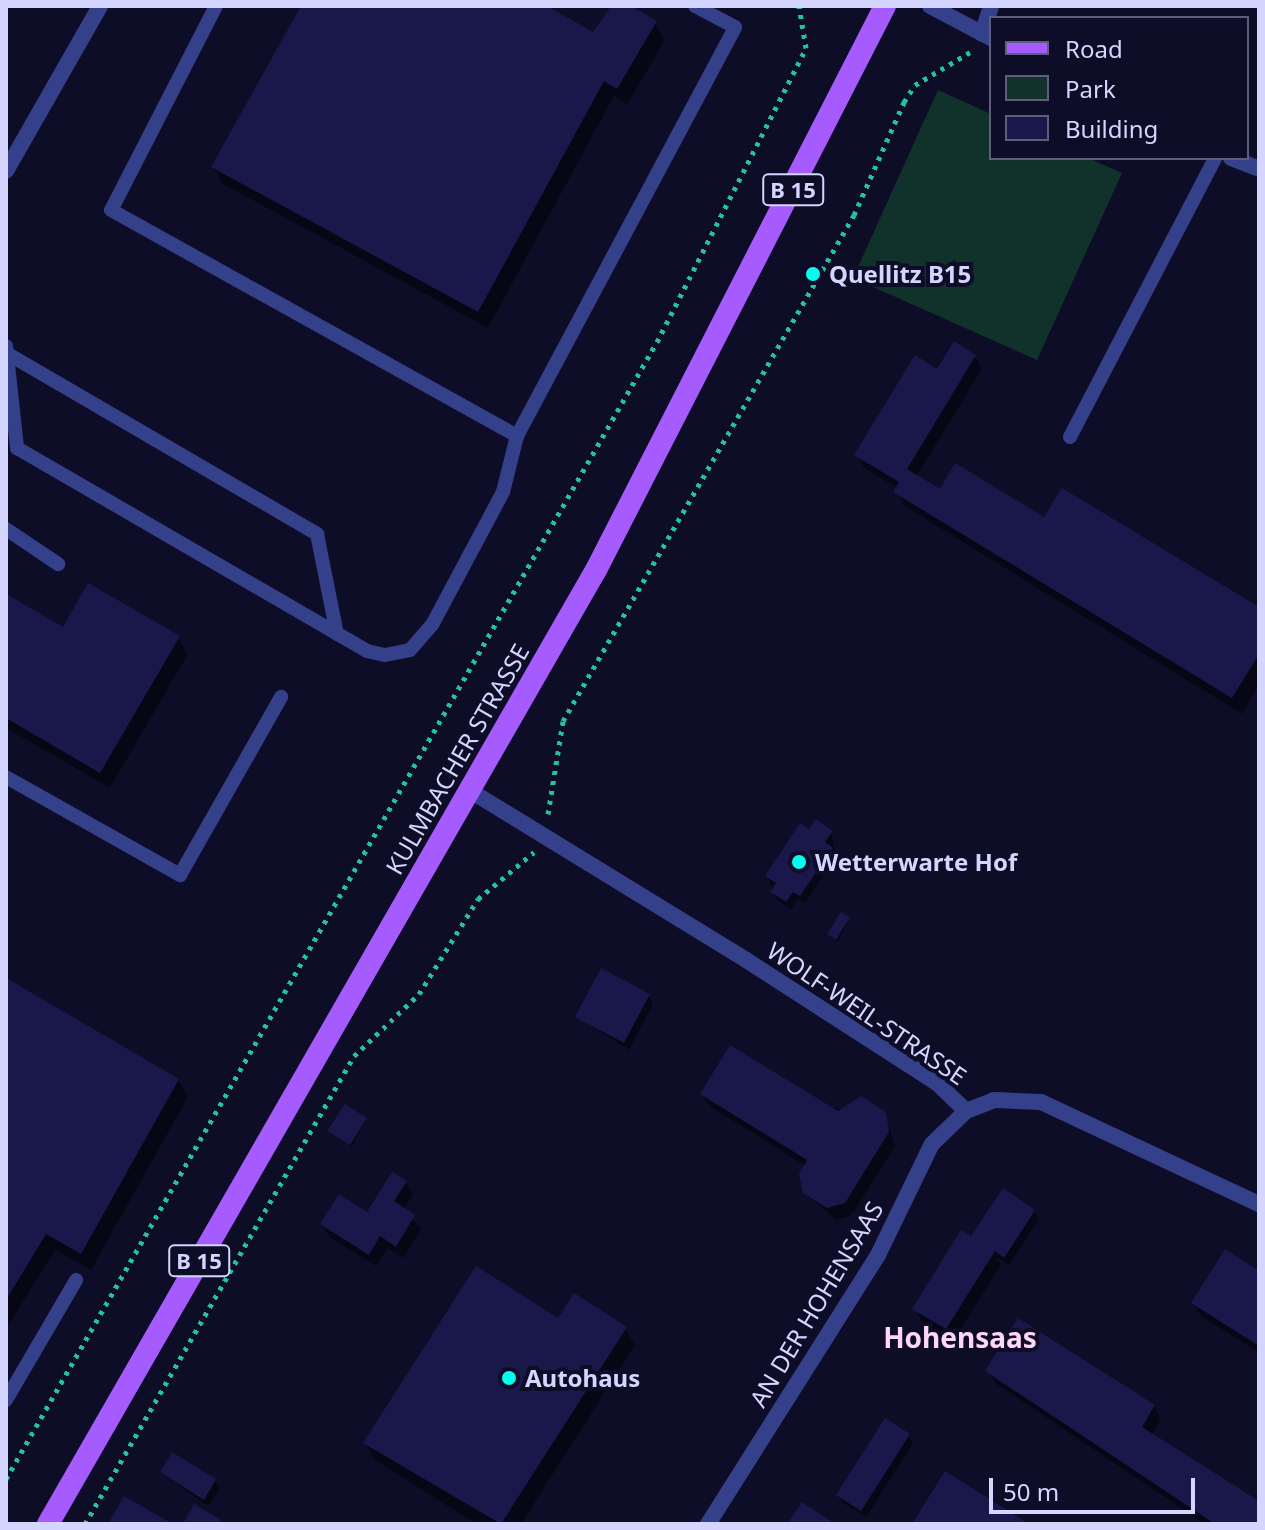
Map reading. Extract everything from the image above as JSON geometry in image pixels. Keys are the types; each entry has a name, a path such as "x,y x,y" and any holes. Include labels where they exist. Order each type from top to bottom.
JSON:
{"main road":[{"name":"KULMBACHER STRASSE","path":"48,1524 469,790 693,389 885,6"}],"street":[{"path":"6,171 100,6"},
{"path":"930,6 987,36"},
{"path":"1236,160 1259,169"},
{"name":"WOLF-WEIL-STRASSE","path":"469,790 937,1083 966,1111 994,1100 1041,1102 1259,1204"},
{"name":"AN DER HOHENSAAS","path":"708,1524 878,1255 932,1144 966,1111"}],"lane":[{"path":"216,6 111,210 517,436"},
{"path":"7,350 17,448 367,651 410,650 432,625 503,492 517,436 735,27 695,6"},
{"path":"1070,437 1214,160"},
{"path":"7,350 317,534 337,634"},
{"path":"6,529 58,564"},
{"path":"6,777 180,875 281,697"},
{"path":"6,1400 76,1280"}],"path":[{"path":"6,1479 649,356 763,138 808,33 799,6"},
{"path":"85,1524 354,1056 419,994 478,899 527,861 545,835 563,721 815,275 915,85 964,61 987,36"},
{"path":"763,138 771,143"}],"green space":[{"path":"938,90 989,113 989,160 1093,160 1122,173 1037,360 853,278"}],"building":[{"path":"301,6 547,6 593,32 611,6 631,6 657,21 617,89 604,81 478,312 211,167"},
{"path":"954,341 976,355 907,469 940,489 955,463 1044,517 1062,488 1259,607 1259,654 1232,698 893,492 899,482 854,455 915,355 937,369"},
{"path":"88,583 180,636 100,773 6,718 6,594 63,627"},
{"name":"Wetterwarte Hof","path":"816,819 833,831 825,842 833,848 800,896 793,892 786,902 770,892 776,883 765,876 800,823 809,829"},
{"path":"841,912 850,917 836,940 827,934"},
{"path":"601,968 650,994 624,1043 575,1017"},
{"path":"6,978 179,1079 81,1254 46,1234 6,1300"},
{"path":"730,1045 838,1111 861,1096 886,1112 889,1132 845,1203 827,1208 803,1193 799,1174 807,1160 700,1094"},
{"path":"345,1104 367,1118 350,1145 327,1131"},
{"path":"392,1172 407,1181 394,1201 415,1215 396,1247 380,1236 369,1255 320,1224 339,1194 367,1212"},
{"path":"1003,1188 1035,1210 1004,1258 995,1251 946,1329 912,1309 961,1230 971,1236"},
{"path":"1225,1249 1259,1271 1259,1346 1191,1303"},
{"path":"476,1266 558,1318 574,1293 627,1327 501,1524 363,1443"},
{"path":"1018,1318 1155,1405 1142,1427 1259,1501 1259,1524 1215,1524 985,1371"},
{"path":"885,1418 910,1434 861,1511 836,1495"},
{"path":"172,1452 216,1479 204,1500 160,1472"},
{"path":"945,1471 1029,1524 912,1524"},
{"path":"124,1496 173,1524 108,1524"},
{"path":"802,1502 835,1524 787,1524"},
{"path":"194,1504 221,1520 219,1524 183,1524"}],"place":[{"name":"Quellitz B15","path":"813,274"},
{"name":"Wetterwarte Hof","path":"799,862"},
{"name":"Autohaus","path":"509,1378"}],"district":[{"name":"Hohensaas","path":"960,1337"}]}
